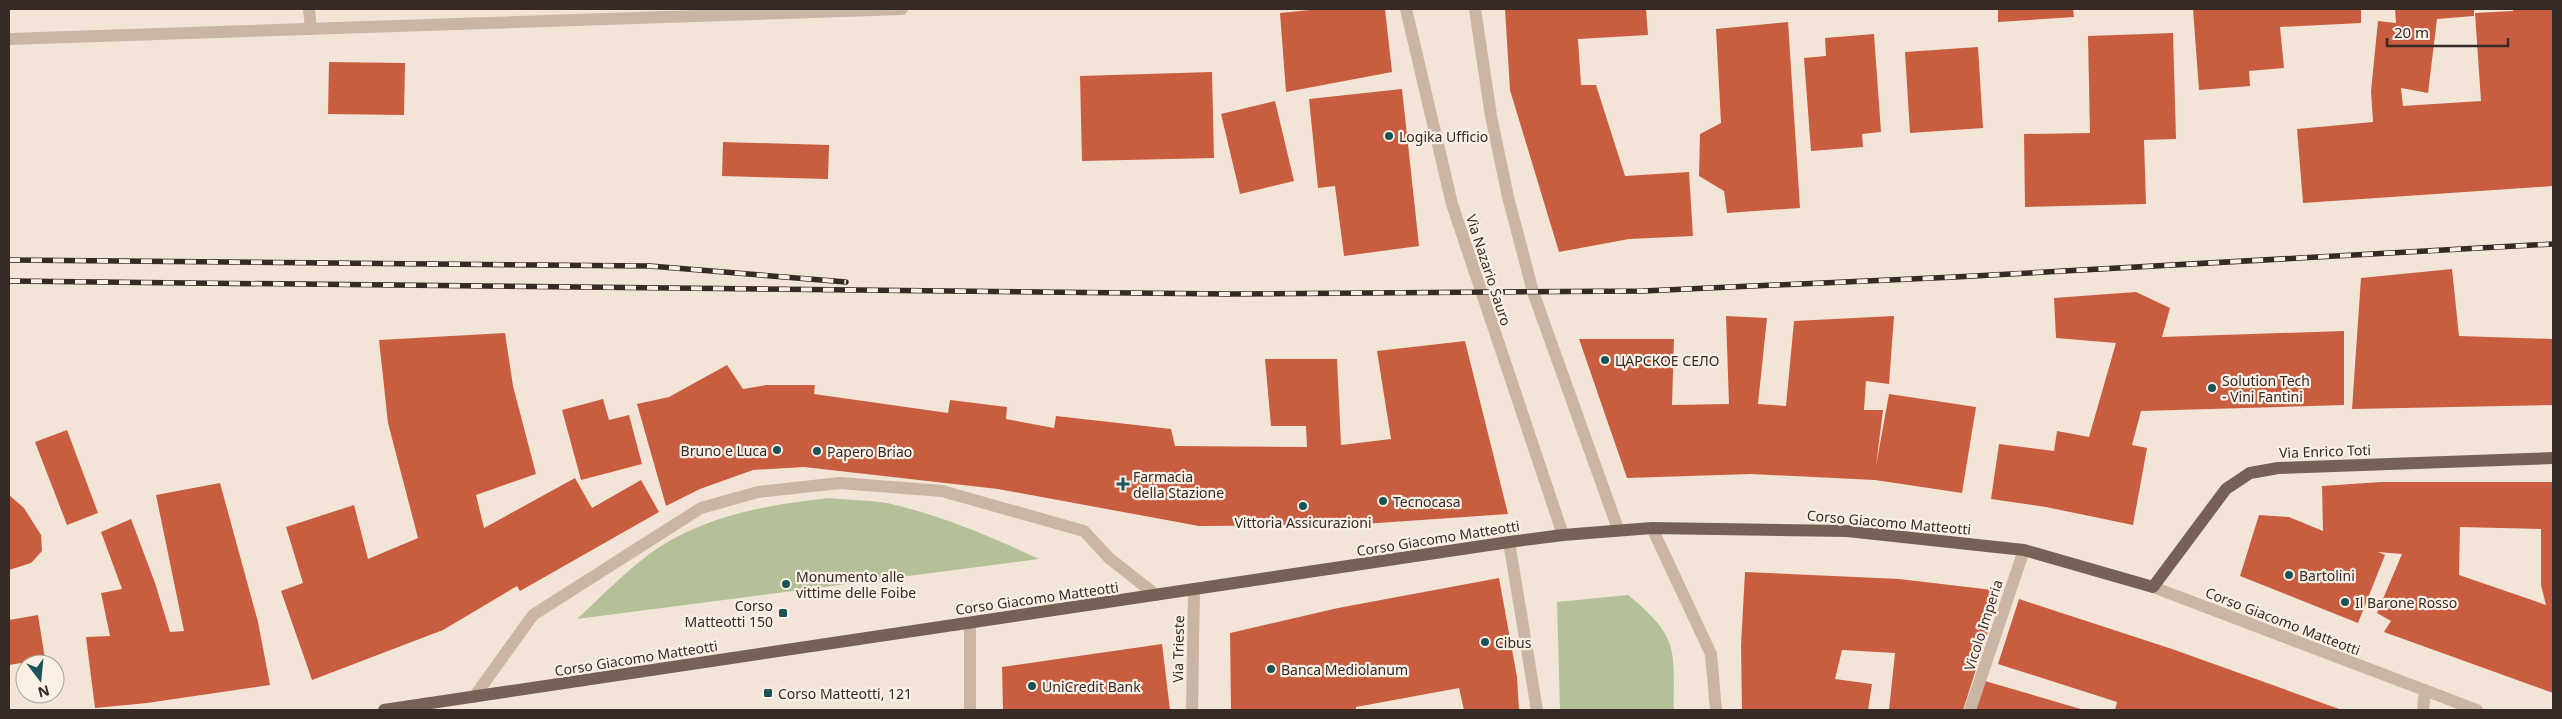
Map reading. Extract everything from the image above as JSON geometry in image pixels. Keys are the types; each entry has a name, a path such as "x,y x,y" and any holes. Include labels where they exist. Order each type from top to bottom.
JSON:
{"main road":[{"name":"Via Enrico Toti","path":"2153,587 2226,490 2250,473 2278,468 2553,458"},
{"name":"Corso Giacomo Matteotti","path":"391,710 1509,542 1618,529 1847,531 2024,550 2153,587"}],"street":[{"path":"309,9 311,29"},
{"path":"9,39 902,9"},
{"name":"Via Nazario Sauro","path":"1406,9 1452,204 1563,535"},
{"path":"1475,9 1491,116 1508,197 1533,292 1618,529"},
{"path":"474,697 533,615 701,508 758,492 840,483 942,491 1084,530 1109,558 1156,595"},
{"path":"1652,528 1712,654 1716,710"},
{"path":"1509,542 1537,710"},
{"name":"Vicolo Imperia","path":"1970,710 2024,550"},
{"name":"Corso Giacomo Matteotti","path":"2153,587 2477,710"},
{"name":"Via Trieste","path":"1192,710 1194,589"},
{"path":"970,623 970,710"},
{"path":"2423,710 2425,690"}],"green space":[{"path":"829,498 880,502 907,508 964,527 1039,559 577,619 648,555 690,531 735,514 782,504"},
{"path":"1628,595 1657,622 1665,633 1670,645 1674,672 1674,710 1560,710 1557,602"}],"building":[{"path":"1320,9 1385,9 1392,72 1286,92 1280,13"},
{"path":"1505,9 1646,9 1648,35 1578,39 1581,85 1596,85 1625,176 1689,172 1693,236 1629,239 1559,252 1510,90"},
{"path":"1998,9 2073,9 2074,17 1998,22"},
{"path":"2193,9 2361,9 2361,23 2280,27 2284,68 2249,71 2250,86 2199,90"},
{"path":"2395,9 2474,9 2474,16 2437,19 2428,93 2401,88 2403,106 2481,101 2475,13 2513,11 2513,9 2553,9 2553,186 2303,203 2297,129 2373,122 2371,91 2378,21 2396,23"},
{"path":"1788,22 1800,208 1727,213 1724,191 1699,176 1700,134 1721,123 1716,29"},
{"path":"2173,33 2176,139 2144,140 2146,204 2025,207 2024,134 2090,133 2088,36"},
{"path":"1874,34 1881,132 1862,134 1863,147 1811,151 1804,58 1826,56 1825,38"},
{"path":"1978,47 1983,128 1910,133 1905,52"},
{"path":"329,62 405,63 404,115 328,114"},
{"path":"1212,72 1214,158 1082,161 1080,76"},
{"path":"1402,89 1419,246 1344,256 1335,186 1318,188 1309,99"},
{"path":"1275,101 1294,181 1240,194 1221,114"},
{"path":"723,142 829,145 828,179 722,176"},
{"path":"2452,269 2459,336 2553,339 2553,405 2352,409 2361,278"},
{"path":"2136,292 2170,308 2162,337 2344,331 2344,405 2141,411 2132,445 2147,448 2133,525 2046,507 1991,499 1999,444 2054,451 2057,431 2089,437 2116,343 2056,338 2054,298"},
{"path":"1726,316 1767,318 1758,404 1786,406 1794,321 1894,316 1889,384 1866,381 1864,410 1883,410 1876,466 1889,394 1976,407 1962,493 1875,480 1751,474 1627,478 1579,339 1674,339 1672,405 1729,404"},
{"path":"505,333 513,386 536,474 476,495 484,528 575,478 592,508 641,480 659,512 520,591 517,586 443,630 312,680 281,591 303,583 286,527 354,505 368,559 418,538 388,423 379,340"},
{"path":"1465,341 1508,514 1349,525 1199,526 998,489 804,467 753,470 700,489 666,506 637,404 669,397 727,365 743,389 767,385 815,385 814,394 948,413 950,400 1007,407 1006,419 1054,428 1056,416 1171,429 1175,446 1307,447 1306,426 1271,426 1265,359 1337,359 1341,445 1391,439 1377,351"},
{"path":"603,399 609,420 629,415 642,464 581,480 562,410"},
{"path":"67,430 98,513 67,525 35,442"},
{"path":"2381,482 2553,482 2553,693 2384,632 2391,621 2377,613 2402,554 2378,552 2385,555 2358,623 2240,576 2259,515 2289,517 2323,531 2322,486","holes":["2460,527 2541,529 2541,585 2546,605 2459,575"]},
{"path":"220,483 258,622 270,685 147,703 95,708 86,637 110,636 101,593 122,589 101,532 131,519 155,583 170,632 184,631 156,495"},
{"path":"9,495 24,508 41,535 42,551 31,563 9,570"},
{"path":"1745,572 1899,579 2001,591 1963,710 1889,710 1895,653 1842,650 1835,679 1872,684 1868,710 1742,710 1741,645"},
{"path":"1499,578 1517,677 1519,710 1464,710 1459,688 1356,707 1356,710 1231,710 1230,633 1338,608"},
{"path":"2019,599 2172,649 2342,710 2115,710 2117,702 1998,664"},
{"path":"38,615 44,654 15,654 15,664 9,665 9,620"},
{"path":"1162,644 1170,710 1003,710 1002,667"},
{"path":"1985,681 2084,710 1976,710"}],"railway":[{"path":"9,281 1228,294 1643,291 1955,277 2553,244"},
{"path":"9,260 650,266 846,282"}],"place":[{"name":"Logika Ufficio","path":"1389,136"},
{"name":"ЦАРСКОЕ СЕЛО","path":"1605,360"},
{"name":"Solution Tech - Vini Fantini","path":"2212,388"},
{"name":"Bruno e Luca","path":"777,450"},
{"name":"Papero Briao","path":"817,451"},
{"name":"Farmacia della Stazione","path":"1123,484"},
{"name":"Tecnocasa","path":"1383,501"},
{"name":"Vittoria Assicurazioni","path":"1303,506"},
{"name":"Bartolini","path":"2289,575"},
{"name":"Monumento alle vittime delle Foibe","path":"786,584"},
{"name":"Il Barone Rosso","path":"2345,602"},
{"name":"Corso Matteotti 150","path":"783,613"},
{"name":"Cibus","path":"1485,642"},
{"name":"Banca Mediolanum","path":"1271,669"},
{"name":"UniCredit Bank","path":"1032,686"},
{"name":"Corso Matteotti, 121","path":"768,693"}]}
